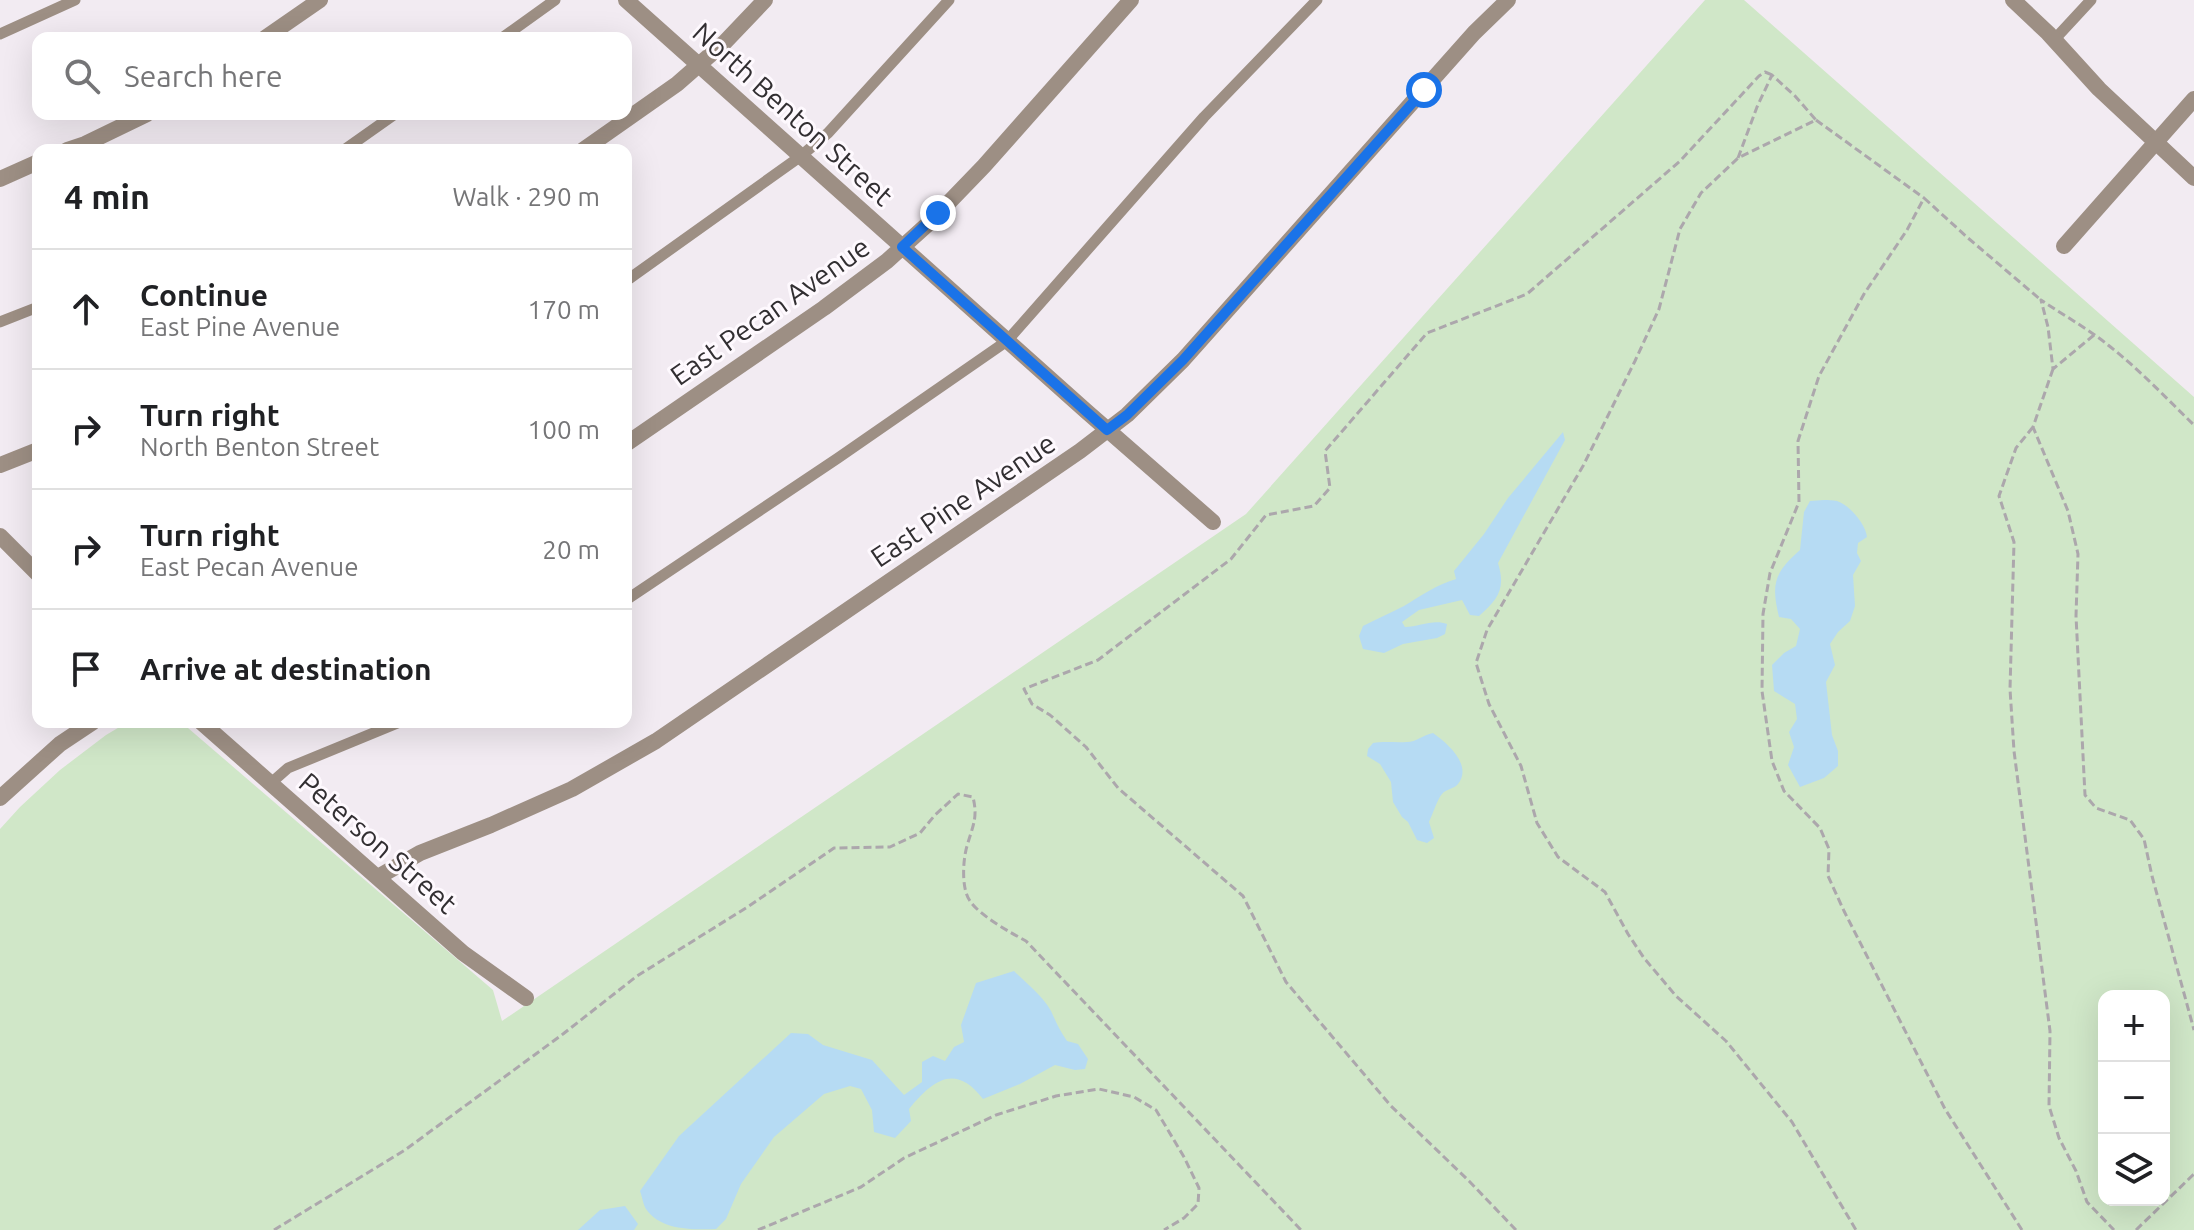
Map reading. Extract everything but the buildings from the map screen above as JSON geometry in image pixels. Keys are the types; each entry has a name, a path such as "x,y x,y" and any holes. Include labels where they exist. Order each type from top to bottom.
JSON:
{"street":[{"path":"274,32 320,0"},
{"name":"North Benton Street","path":"626,0 1213,522"},
{"path":"632,116 699,65 765,0"},
{"name":"East Pecan Avenue","path":"632,440 874,272 929,223 984,166 1131,0"},
{"name":"East Pine Avenue","path":"378,877 420,853 579,786 656,741 1080,451 1127,415 1183,360 1474,33 1508,0"},
{"path":"2013,0 2099,89 2194,178"},
{"path":"2064,246 2194,99"},
{"path":"85,144 135,120"},
{"path":"592,144 626,120"},
{"path":"0,179 32,165"},
{"path":"0,465 32,452"},
{"path":"0,536 32,568"},
{"path":"0,798 60,744 84,728"},
{"name":"Peterson Street","path":"208,728 463,953 526,998"}],"lane":[{"path":"0,34 75,0"},
{"path":"510,32 555,0"},
{"path":"632,277 801,156 828,133 949,0"},
{"path":"632,596 1007,341 1204,117 1317,0"},
{"path":"2054,40 2091,0"},
{"path":"352,144 386,120"},
{"path":"0,322 32,309"},
{"path":"271,783 288,768 385,728"}],"path":[{"path":"1516,1230 1391,1106 1286,982 1243,896 1118,788 1086,747 1050,715 1032,704 1024,689 1098,660 1231,559 1266,515 1314,506 1330,488 1325,451 1427,333 1527,294 1680,161 1765,72 1795,96 1816,120 1924,198 2041,300 2108,345 2194,425"},
{"path":"1738,158 1772,75"},
{"path":"1816,120 1738,158 1701,193 1680,229 1659,309 1635,361 1583,466 1487,630 1476,663 1489,704 1521,766 1537,823 1558,857 1605,892 1644,958 1676,996 1726,1041 1792,1122 1856,1230"},
{"path":"1924,198 1907,230 1864,294 1819,376 1798,441 1799,502 1770,573 1763,614 1762,691 1772,761 1784,791 1820,828 1829,849 1828,876 1844,911 1945,1109 2022,1230"},
{"path":"2041,300 2053,369 2033,427 2016,448 1999,496 2014,542 2011,705 2014,751 2050,1031 2049,1106 2059,1138 2087,1202 2114,1230"},
{"path":"2053,369 2094,335"},
{"path":"2033,427 2068,511 2078,554 2076,616 2085,795 2096,808 2130,820 2144,839 2194,1030"},
{"path":"274,1230 405,1150 552,1043 637,976 834,848 890,847 920,833 958,794 973,797 977,814 965,851 963,877 969,900 1001,927 1026,941 1301,1230"},
{"path":"758,1230 861,1187 904,1158 996,1115 1056,1096 1099,1089 1134,1097 1156,1110 1199,1188 1198,1204 1184,1218 1164,1230"},
{"path":"2136,1230 2194,1174"}],"green space":[{"path":"1705,0 1744,0 2194,397 2194,1230 0,1230 0,829 60,770 118,728 188,728 493,990 502,1021 1246,514"}],"water":[{"path":"1563,432 1565,440 1498,563 1501,587 1491,604 1479,616 1470,615 1462,600 1419,610 1402,622 1405,627 1442,623 1447,624 1445,634 1403,644 1384,653 1363,649 1359,636 1363,626 1456,579 1454,571 1508,498"},
{"path":"1810,501 1837,501 1852,511 1867,537 1858,543 1857,553 1861,561 1853,575 1855,606 1850,621 1830,644 1835,665 1826,682 1838,766 1824,778 1800,787 1788,765 1794,747 1789,732 1797,719 1795,704 1774,691 1772,665 1796,646 1800,629 1791,619 1779,617 1775,587 1780,573 1800,550 1804,512"},
{"path":"1433,733 1456,755 1462,777 1439,799 1429,822 1434,838 1427,843 1417,840 1393,802 1391,782 1380,764 1367,756 1373,743 1410,742"},
{"path":"1014,971 1048,1005 1067,1041 1078,1044 1088,1059 1085,1069 1055,1065 983,1099 963,1081 944,1080 926,1090 909,1109 911,1121 895,1138 874,1132 872,1110 861,1089 850,1086 824,1094 774,1137 741,1184 726,1219 716,1229 687,1229 668,1225 646,1209 640,1191 679,1136 791,1033 808,1034 823,1045 872,1060 904,1095 922,1082 922,1062 933,1056 945,1061 954,1047 964,1042 961,1025 976,983"},
{"path":"625,1206 638,1224 634,1230 578,1230 600,1210"}],"route":[{"path":"938,213 902,247 1107,430 1127,415 1183,360 1424,90"}]}
